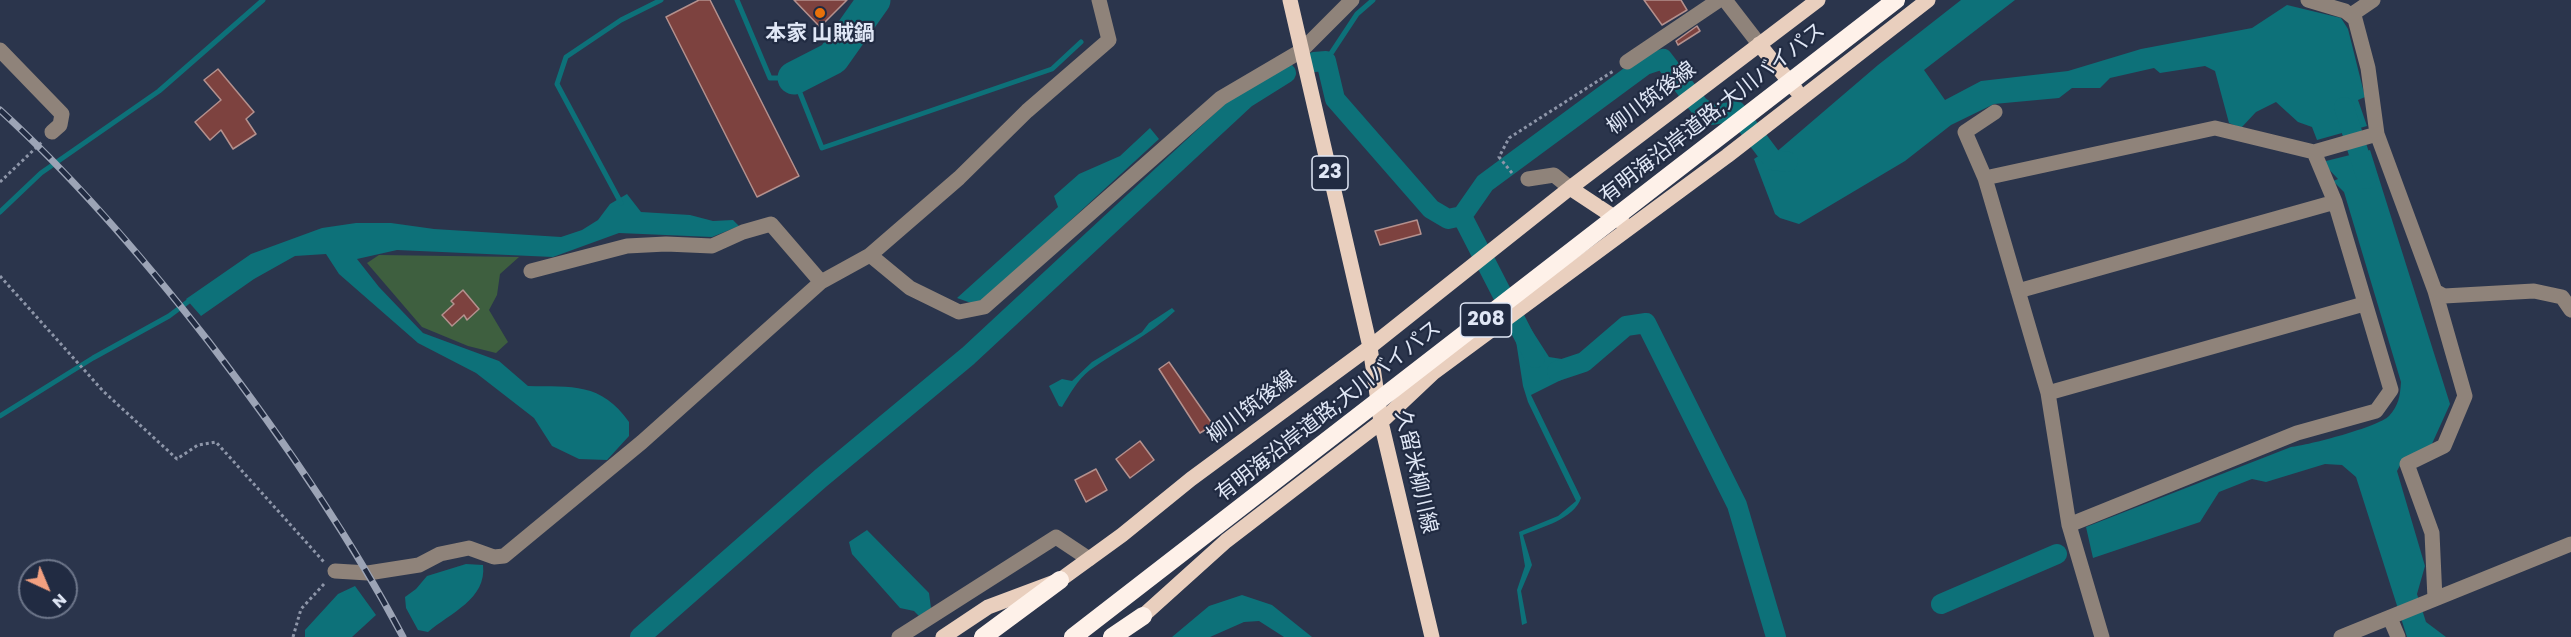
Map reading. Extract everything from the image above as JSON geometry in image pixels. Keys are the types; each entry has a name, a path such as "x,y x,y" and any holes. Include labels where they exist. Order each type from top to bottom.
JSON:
{"highway":[{"name":"有明海沿岸道路;大川バイパス","path":"1057,637 1489,305 1879,0"},
{"name":"有明海沿岸道路;大川バイパス","path":"1073,637 1896,0"},
{"path":"983,637 1060,580"},
{"path":"1112,637 1143,616"}],"main road":[{"name":"久留米柳川線","path":"1290,0 1370,346 1381,422 1432,637"},
{"name":"柳川筑後線","path":"943,637 988,607 1060,580 1089,559 1370,346 1671,110 1818,0"},
{"path":"1121,637 1226,541 1381,422 1433,373 1727,156 1928,0"},
{"path":"1759,44 1802,97"},
{"path":"1570,188 1629,227"}],"street":[{"path":"335,571 368,573 419,565 440,554 469,548 494,557 504,556 642,442 821,282 870,255 959,178 1027,111 1109,40 1099,0"},
{"path":"870,255 910,288 959,312 984,307 1221,98 1301,51 1352,0"},
{"path":"1628,62 1719,0"},
{"path":"1725,0 1759,44"},
{"path":"2308,0 2351,15"},
{"path":"2351,15 2373,0"},
{"path":"2351,15 2368,68 2376,134 2435,291 2465,396 2444,446 2407,464 2432,533 2435,599"},
{"path":"0,50 62,114 60,125 52,132"},
{"path":"1995,112 1965,132 1985,178 2048,393 2069,525 2102,637"},
{"path":"1985,178 2215,128 2314,152 2376,134"},
{"path":"2069,525 2297,434 2376,411 2391,390 2335,202 2314,152"},
{"path":"1528,179 1554,175 1570,188"},
{"path":"2018,291 2335,202"},
{"path":"531,271 627,246 666,244 712,246 771,224 821,282"},
{"path":"2435,291 2444,296 2534,291 2568,300"},
{"path":"2048,393 2364,304"},
{"path":"899,637 1056,537 1089,559"},
{"path":"2341,637 2571,544"},
{"path":"2390,618 2398,637"}],"path":[{"path":"1528,179 1512,173 1499,157 1509,138 1628,62"},
{"path":"0,182 52,132"},
{"path":"0,276 103,391 177,459 198,445 216,442 335,571 301,609 293,637"}],"shaded area":[{"path":"1961,0 2015,0 1924,70 1945,100 1981,81 2068,71 2141,49 2252,28 2287,5 2341,18 2348,29 2365,97 2358,100 2367,126 2317,140 2312,127 2298,122 2276,102 2256,112 2241,128 2229,123 2215,71 2205,66 2160,73 2154,68 2110,78 2100,88 2072,88 2059,98 1994,104 1951,125 1905,161 1799,224 1775,214 1754,159 1769,149 1774,154 1878,65"},
{"path":"1150,128 1159,139 986,298 974,304 957,298 1058,207 1054,196 1079,174 1120,156"},
{"path":"2370,150 2450,404 2431,446 2404,458 2397,471 2425,566 2417,594 2426,622 2446,637 2407,637 2356,477 2342,465 2325,464 2266,482 2252,479 2219,492 2200,522 2093,558 2086,527 2291,447 2372,425 2389,416 2395,408 2401,382 2344,192 2333,181 2338,179 2322,162"},
{"path":"627,194 641,212 690,215 713,221 733,220 739,226 712,237 619,233 553,257 397,250 357,259 379,287 423,333 499,361 528,386 584,389 608,400 629,422 629,436 607,460 579,459 552,446 534,418 476,373 418,343 339,274 326,254 295,256 254,279 201,316 186,299 251,254 322,228 356,223 391,223 434,229 561,237 582,230 598,220 610,204"},
{"path":"379,255 519,257 500,274 497,295 489,310 508,342 496,353 468,346 422,327 367,263"},
{"path":"1495,260 1515,301 1501,309 1481,271"},
{"path":"1172,308 1175,311 1155,328 1085,374 1062,407 1059,406 1049,386 1062,379 1072,381 1092,362 1142,332 1149,323"},
{"path":"1531,329 1549,357 1568,360 1577,357 1585,368 1531,395 1581,498 1572,512 1565,517 1523,535 1532,565 1521,591 1527,623 1522,625 1517,590 1525,566 1519,532 1558,516 1576,501 1528,402 1523,386 1516,341"},
{"path":"867,530 929,593 931,608 919,616 914,611 900,608 852,554 849,542"},
{"path":"466,564 483,565 483,577 473,596 428,632 418,630 406,608 405,597 416,589 427,576"},
{"path":"355,586 376,615 352,637 305,637 305,630 338,594"},
{"path":"1242,595 1272,605 1312,637 1284,637 1259,621 1244,622 1210,637 1172,637 1209,606"}],"building":[{"path":"699,0 710,0 799,176 757,197 666,17"},
{"name":"本家 山賊鍋","path":"794,0 847,0 820,27"},
{"path":"1644,0 1681,0 1687,10 1662,25"},
{"path":"1697,26 1700,31 1678,45 1676,41"},
{"path":"218,69 254,112 246,119 256,134 233,149 221,130 210,140 195,122 221,100 204,80"},
{"path":"1417,220 1421,234 1380,245 1375,231"},
{"path":"463,290 479,309 467,320 464,315 452,326 442,315 454,304 451,301"},
{"path":"1169,362 1213,425 1200,433 1159,369"},
{"path":"1140,441 1154,460 1130,478 1116,459"},
{"path":"1096,469 1107,490 1086,502 1075,480"}],"waterway":[{"path":"0,212 41,173 159,91 263,0"},
{"path":"621,203 557,84 566,57 621,20 661,0"},
{"path":"737,0 770,78 794,78 822,148 1052,69 1081,42"},
{"path":"794,78 833,58 874,0"},
{"path":"1326,61 1357,14 1373,0"},
{"path":"1314,62 1326,61 1335,99 1431,209 1448,219 1462,216 1485,183 1645,65 1663,59 1699,106 1712,115 1736,111 1773,160 1788,162"},
{"path":"640,637 821,478 968,356 1246,98 1286,73"},
{"path":"2344,107 2367,179"},
{"path":"1462,216 1535,358"},
{"path":"0,416 93,358 169,316 193,298"},
{"path":"1557,371 1584,362 1626,326 1646,323 1737,505 1776,637"},
{"path":"1941,604 2057,554"}],"railway":[{"path":"0,110 83,193 160,281 209,342 262,413 312,486 360,560 403,637"}],"place":[{"name":"本家 山賊鍋","path":"820,13"}]}
